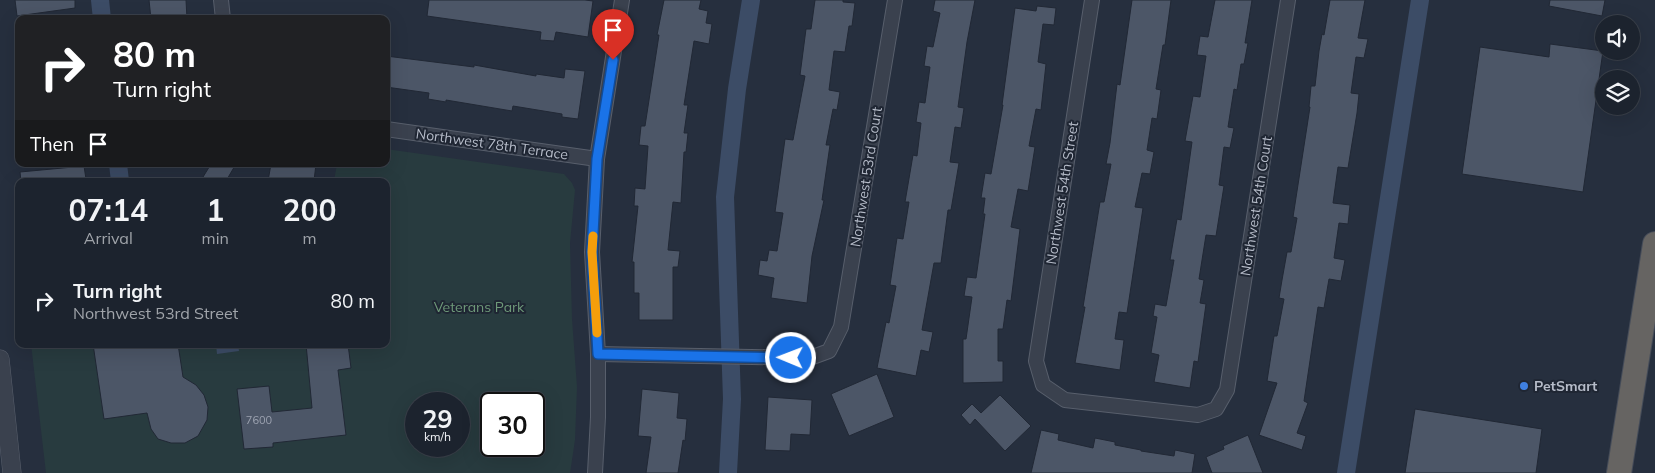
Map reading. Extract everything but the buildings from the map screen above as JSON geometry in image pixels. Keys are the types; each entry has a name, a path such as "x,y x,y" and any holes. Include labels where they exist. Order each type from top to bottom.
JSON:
{"highway":[{"path":"1620,473 1650,305 1655,244"}],"street":[{"path":"222,0 224,15"},
{"path":"595,473 598,417 598,354 592,252 597,159 622,0"},
{"name":"Northwest 53rd Court","path":"598,354 810,358 829,351 841,327 895,0"},
{"name":"Northwest 54th Street","path":"1092,0 1036,361 1043,385 1065,400 1198,415 1216,409"},
{"name":"Northwest 54th Court","path":"1216,409 1227,390 1288,0"},
{"name":"Northwest 78th Terrace","path":"390,130 597,159"},
{"path":"0,359 12,473"}],"green space":[{"name":"Veterans Park","path":"390,150 564,174 572,183 575,190 570,243 572,319 577,387 575,440 570,473 46,473 31,348 390,348 390,178 335,178 336,167 390,167"}],"water":[{"path":"216,348 239,348 239,351 217,354"}],"waterway":[{"path":"100,0 102,15"},
{"path":"728,473 732,399 725,197 737,89 751,0"},
{"path":"1346,473 1420,0"},
{"path":"118,167 120,178"}],"slow traffic":[{"path":"593,236 592,252 597,333"}],"place":[{"name":"PetSmart","path":"1524,386"}],"route":[{"path":"613,60 597,159 592,252 598,354 791,358"}]}
